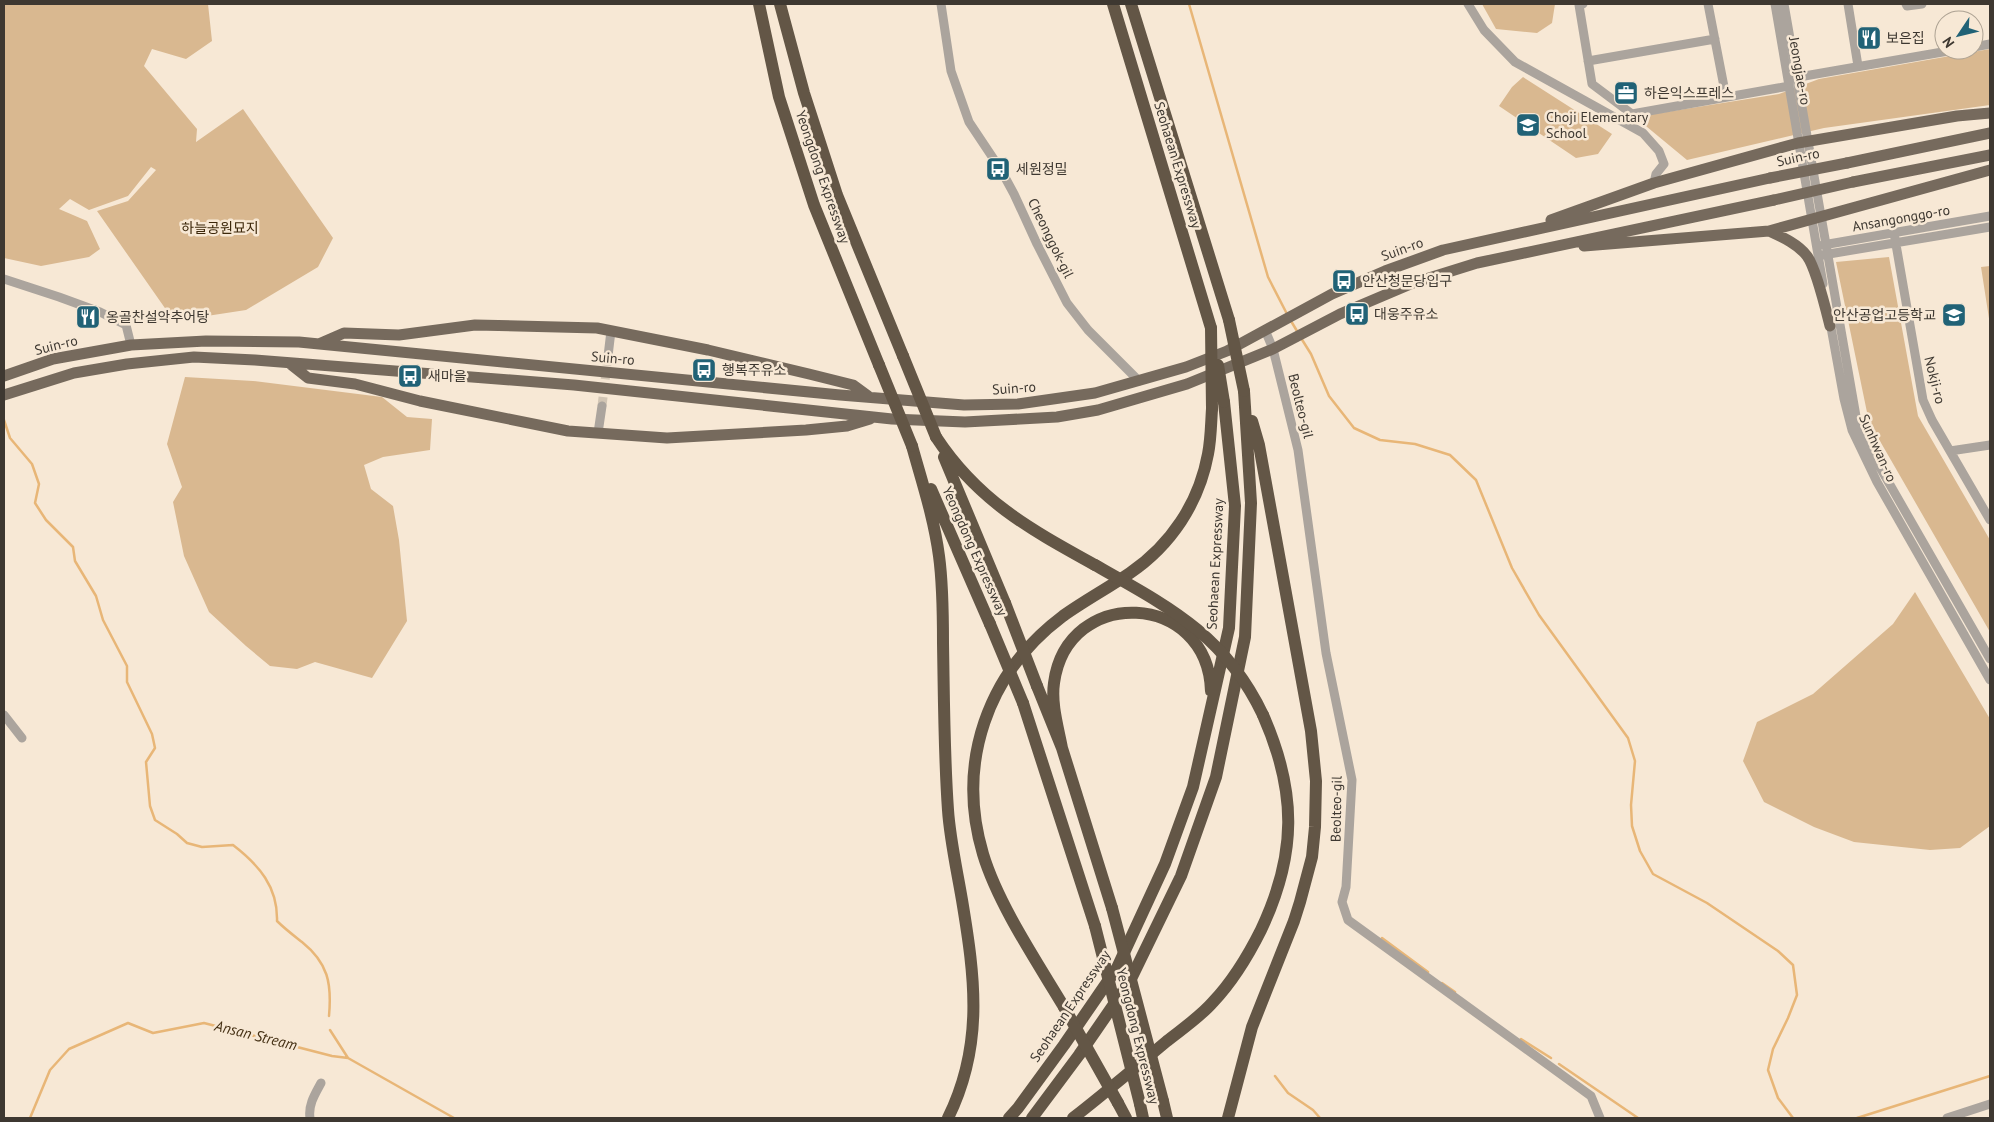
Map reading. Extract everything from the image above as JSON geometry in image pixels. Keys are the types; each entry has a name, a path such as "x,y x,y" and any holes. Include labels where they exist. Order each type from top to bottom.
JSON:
{"highway":[{"name":"Yeongdong Expressway","path":"759,4 779,97 814,205 912,446 1023,703 1095,926 1143,1118"},
{"name":"Yeongdong Expressway","path":"780,4 804,93 837,195 1062,748 1112,908 1167,1118"},
{"name":"Seohaean Expressway","path":"1009,1118 1117,968 1165,864 1193,787 1229,628 1235,506 1224,402 1211,328 1114,4"},
{"name":"Seohaean Expressway","path":"1032,1118 1076,1060 1130,980 1181,876 1216,777 1246,637 1251,503 1244,391 1229,320 1131,4"},
{"path":"1126,1118 994,883 983,855 975,815 972,782 979,737 986,715 1005,678 1033,642 1065,615 1142,564 1165,544 1175,531 1196,494 1208,453 1212,408 1211,328"},
{"path":"1228,1118 1252,1027 1294,921 1307,880 1314,842 1316,806 1315,763 1311,731 1259,445 1244,391"},
{"path":"936,437 969,479 1007,513 1034,531 1162,604 1205,636 1236,668 1246,682 1263,715 1282,764 1289,820 1286,859 1273,902 1248,955 1237,973 1212,1004 1073,1118"},
{"path":"912,446 930,508 939,555 948,812 970,957 973,989 974,1028 969,1063 960,1094 948,1118"},
{"path":"1062,748 1054,695 1056,675 1061,656 1071,642 1086,628 1095,621 1112,614 1142,612 1166,619 1183,630 1198,647 1207,664 1211,685 1211,705"}],"main road":[{"path":"1512,234 1654,183 1803,142 1957,116 1990,113"},
{"name":"Suin-ro","path":"4,376 53,359 131,345 206,341 299,342 869,397 964,405 1018,404 1095,393 1186,367 1227,351 1332,294 1385,271 1443,250 1770,178 1990,133"},
{"path":"4,396 74,374 128,364 194,357 574,385 875,417 965,422 1057,417 1098,410 1187,384 1278,346 1340,314 1413,283 1477,263 1990,154"},
{"path":"1547,248 1624,244 1769,231 1990,170"},
{"path":"1769,231 1790,242 1808,257 1818,283 1830,326"},
{"path":"319,344 344,333 398,335 475,325 597,328 708,350 853,385 869,397"},
{"path":"289,363 308,378 355,384 420,401 568,431 667,438 796,431 847,426 875,417"}],"street":[{"name":"Cheonggok-gil","path":"941,4 952,71 970,122 1014,194 1067,303 1077,318 1139,381"},
{"path":"1468,4 1484,30 1515,62 1643,132 1659,151 1664,164 1656,174 1654,183"},
{"path":"1582,4 1579,5 1592,84 1632,114"},
{"path":"1708,4 1726,98"},
{"name":"Jeongjae-ro","path":"1775,4 1803,142"},
{"name":"Jeongjae-ro","path":"1784,4 1791,81"},
{"path":"1848,4 1858,66"},
{"path":"1906,4 1907,6 1922,4"},
{"path":"1588,62 1715,39"},
{"path":"1622,121 1632,114 1726,98 1858,66 1934,53"},
{"name":"Sunhwan-ro","path":"1803,142 1817,218 1818,251 1830,326 1852,430 1877,482 1990,680"},
{"name":"Ansangonggo-ro","path":"1818,251 1827,244 1990,216"},
{"name":"Sunhwan-ro","path":"1817,218 1827,244 1857,422 1866,443 1990,659"},
{"name":"Ansangonggo-ro","path":"1818,251 1828,254 1990,227"},
{"name":"Nokji-ro","path":"1894,233 1923,400 1932,420 1990,520"},
{"path":"4,280 100,312 126,325 131,345"},
{"name":"Beolteo-gil","path":"1269,328 1278,346 1298,450 1326,653 1352,780 1346,887 1342,902 1348,920 1591,1096 1600,1118"},
{"path":"608,356 611,330"},
{"path":"598,433 602,406"},
{"path":"1950,452 1990,444"},
{"path":"4,715 22,738"},
{"path":"310,1118 309,1112 312,1099 321,1083"},
{"path":"1947,1118 1990,1104"}],"green space":[{"name":"하늘공원묘지","path":"4,4 208,4 212,41 186,59 152,49 144,66 197,129 196,142 243,109 333,238 318,267 246,310 174,321 97,211 128,201 156,170 151,167 128,196 89,210 70,199 59,209 87,221 100,249 89,257 41,266 4,258"},
{"path":"1482,4 1555,4 1552,23 1537,33 1496,29"},
{"path":"1990,49 1990,105 1824,128 1687,160 1635,117 1779,94 1819,79 1934,59 1984,60 1984,50"},
{"path":"1523,77 1612,134 1598,154 1576,158 1499,106 1512,87"},
{"path":"1889,257 1918,416 1990,540 1990,632 1869,422 1836,262"},
{"path":"1990,266 1990,325 1981,267"},
{"path":"185,377 253,381 382,397 407,417 432,419 430,450 383,457 364,465 371,489 393,506 399,540 407,621 372,678 315,662 297,669 270,666 209,612 184,556 173,502 182,487 167,444"},
{"path":"1915,592 1990,719 1990,826 1960,848 1930,850 1854,842 1814,827 1764,802 1743,761 1757,722 1813,694 1893,624"}],"waterway":[{"path":"1189,4 1268,277 1287,314"},
{"path":"1291,321 1297,331"},
{"path":"1301,338 1311,354 1329,396 1354,428 1380,440 1415,444 1450,455 1476,480 1512,568 1539,615 1628,738 1635,761 1631,805 1632,826 1640,851 1653,874 1707,903 1778,951 1793,965 1797,995 1773,1049 1768,1070 1778,1098 1793,1118"},
{"path":"4,420 10,438 32,464 39,484 35,503 46,520 73,547 75,561 96,596 103,620 127,666 127,682 152,734 155,748 146,762 150,806 155,820 187,843 202,847 233,845 259,869 270,887 274,898 277,921 311,950 323,966 329,984 329,1016"},
{"path":"1382,938 1428,972"},
{"path":"1442,983 1455,992"},
{"name":"Ansan Stream","path":"30,1118 50,1070 69,1049 128,1023 153,1033 204,1023 332,1056 348,1058 454,1118"},
{"path":"330,1030 348,1058"},
{"path":"1521,1039 1551,1058"},
{"path":"1559,1064 1638,1118"},
{"path":"1275,1076 1288,1093 1313,1110 1320,1118"},
{"name":"Ansan Stream","path":"1857,1118 1990,1076"}],"tunnel":[{"path":"602,406 608,356"}],"place":[{"name":"보은집","path":"1869,38"},
{"name":"하은익스프레스","path":"1626,93"},
{"name":"Choji Elementary School","path":"1528,125"},
{"name":"세원정밀","path":"998,169"},
{"name":"안산청문당입구","path":"1344,281"},
{"name":"대웅주유소","path":"1357,314"},
{"name":"안산공업고등학교","path":"1954,315"},
{"name":"옹골찬설악추어탕","path":"88,317"},
{"name":"행복주유소","path":"704,370"},
{"name":"새마을","path":"410,376"}]}
